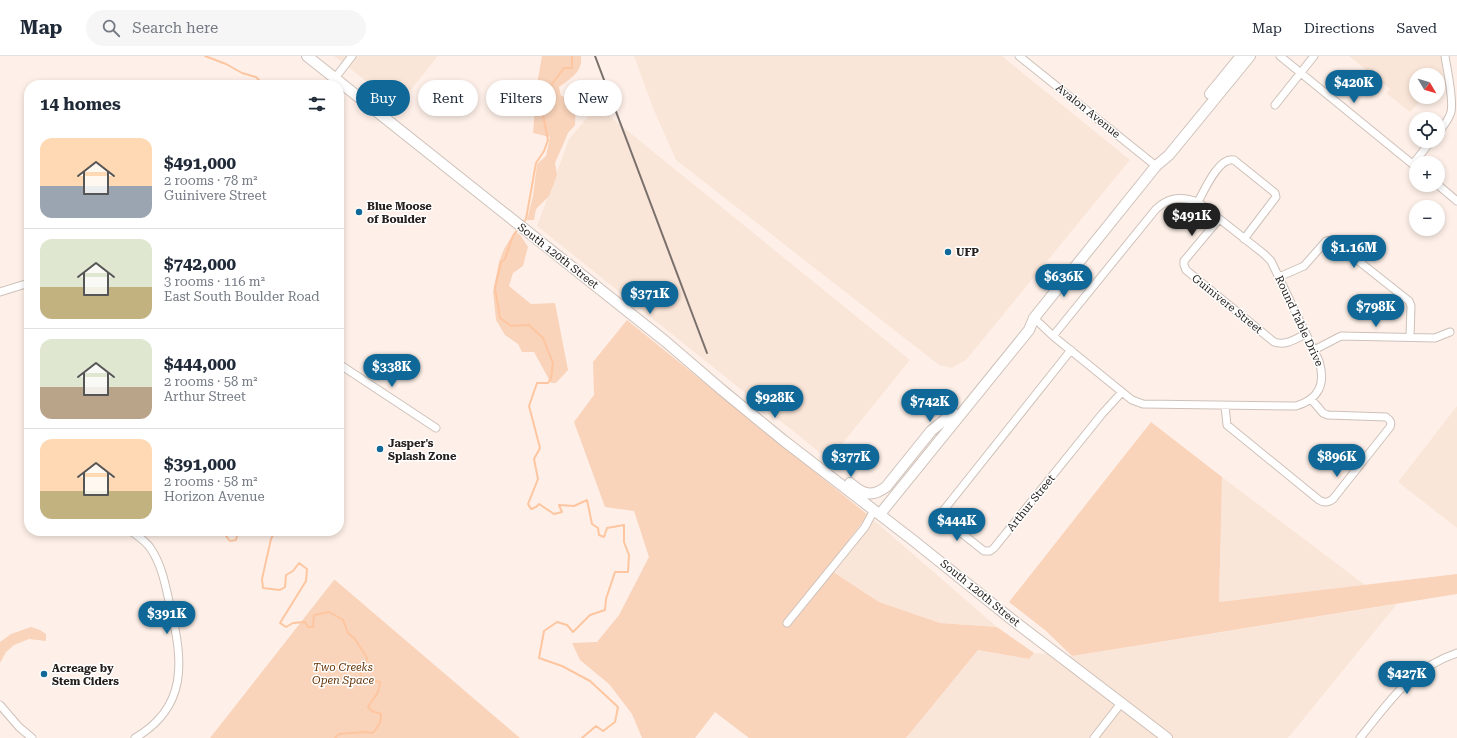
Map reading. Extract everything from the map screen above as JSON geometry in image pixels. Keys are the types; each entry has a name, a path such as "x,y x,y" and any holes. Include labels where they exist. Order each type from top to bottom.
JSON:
{"main road":[{"name":"South 120th Street","path":"307,56 332,80"},
{"path":"877,512 953,413 1021,329 1034,318 1156,166 1164,151 1241,56"},
{"path":"1156,166 1169,155 1250,56"},
{"name":"South 120th Street","path":"344,89 514,220 665,341 716,386 783,440 877,512 1028,632 1122,702 1167,738"},
{"path":"877,512 1029,330 1034,318"},
{"path":"783,440 830,468 858,490 873,494 880,492 886,487 931,431 953,413"}],"street":[{"path":"334,80 352,56"},
{"name":"Avalon Avenue","path":"1019,56 1156,166"},
{"path":"1280,56 1409,161"},
{"path":"1275,105 1314,56"},
{"path":"1445,56 1452,103 1451,111 1445,124"},
{"path":"1198,202 1212,176 1226,160 1234,160 1275,193 1276,197 1244,239"},
{"path":"1445,191 1457,200"},
{"name":"Round Table Drive","path":"1053,336 1156,209 1171,199 1190,199 1198,202 1271,262 1314,350 1322,371 1322,381 1317,393 1311,399"},
{"name":"Guinivere Street","path":"1219,219 1184,261 1186,270 1274,342 1280,344 1287,343 1306,334"},
{"path":"1279,277 1304,266 1326,241 1332,240 1409,301 1411,306 1410,338"},
{"path":"0,292 24,285"},
{"path":"1034,318 1053,336 1132,400 1143,404 1296,406 1306,403 1311,399 1324,413 1328,415 1386,417 1390,420 1391,424 1333,499 1329,502 1324,502 1319,500 1227,425 1225,406"},
{"path":"1314,350 1341,336 1436,338 1450,332"},
{"name":"Arthur Street","path":"1071,350 943,511 942,514 945,520 984,551 990,551 1102,414 1122,392"},
{"path":"344,367 436,428"},
{"path":"787,623 877,512"},
{"path":"135,738 148,730 164,713 172,700 180,672 178,638 162,569 151,548 137,536"},
{"path":"1360,738 1395,694 1419,672 1438,661 1457,653"},
{"path":"1094,738 1122,702"},
{"path":"0,705 19,727 32,738"}],"shaded area":[{"path":"334,56 438,56 410,91 410,80 365,80"},
{"path":"634,56 1002,56 1130,160 966,360 952,368 939,365 676,160 653,108"},
{"path":"1349,56 1441,56 1442,68 1409,68 1409,104 1417,104 1410,112 1386,93 1390,89"},
{"path":"589,116 609,116 910,360 829,460 537,226 569,139"},
{"path":"1457,406 1457,528 1398,482"},
{"path":"1222,477 1365,585 1219,602"},
{"path":"868,515 997,627 940,623 879,602 827,568"},
{"path":"1397,604 1288,738 906,738 978,650 1029,659 1034,653 1072,656"}],"green space":[{"path":"542,56 581,56 578,71 568,80 564,80 564,83 559,87 561,96 564,97 564,116 575,116 575,125 568,133 555,163 557,175 549,196 536,209 534,220 527,220 533,196 537,164 546,156 550,137 533,133 534,116 556,116 556,80 538,80"},
{"path":"515,231 521,236 528,247 523,266 513,273 509,286 531,304 555,303 568,370 556,383 551,383 534,352 522,352 518,344 505,335 496,320 493,292 499,262 504,249"},
{"path":"627,320 868,515 827,568 879,602 940,623 997,627 1034,653 1029,659 978,650 906,738 749,738 715,712 695,738 642,738 632,714 609,684 580,660 572,643 597,642 619,615 649,557 634,511 605,507 574,422 594,395 593,362"},
{"path":"1151,422 1222,477 1219,602 1457,574 1457,594 1072,656 1045,630 1009,602"},
{"name":"Two Creeks Open Space","path":"335,580 520,738 210,738"},
{"path":"31,627 46,634 46,641 29,639 14,645 6,652 0,663 0,642 11,634"}],"waterway":[{"path":"205,56 226,64 242,73 256,77 259,80"},
{"path":"522,224 526,219 536,163 544,151 548,140 543,115 552,84 564,68 572,68 572,56"},
{"path":"518,229 513,236 505,259 501,262 495,288 500,318 511,326 529,325 543,338 553,363 551,378 548,383 537,383 529,406 540,448 534,459 538,479 528,504 531,509 539,504 554,514 562,512 559,505 574,506 587,500 592,524 598,528 599,535 604,537 607,528 624,525 624,542 629,555 628,572 615,572 606,599 605,610 590,615 573,632 567,625 557,622 544,631 539,658 562,666 590,681 618,707 615,722 603,731 596,726 582,738"},
{"path":"226,536 230,541 236,540 237,536"},
{"path":"272,536 262,579 263,588 280,590 285,587 286,575 293,571 299,563 307,569 306,581 280,623 286,627 293,623 305,622 308,627 313,627 314,615 329,612 343,620 348,633 355,639 367,658 360,675 365,679 380,682 377,693 368,707 372,711 381,714 380,723 373,733 363,732 339,734 335,738"}],"railway":[{"path":"595,56 707,353"}],"place":[{"name":"Blue Moose of Boulder","path":"359,212"},
{"name":"UFP","path":"948,252"},
{"name":"Jasper's Splash Zone","path":"380,449"},
{"name":"Acreage by Stem Ciders","path":"44,674"}]}
